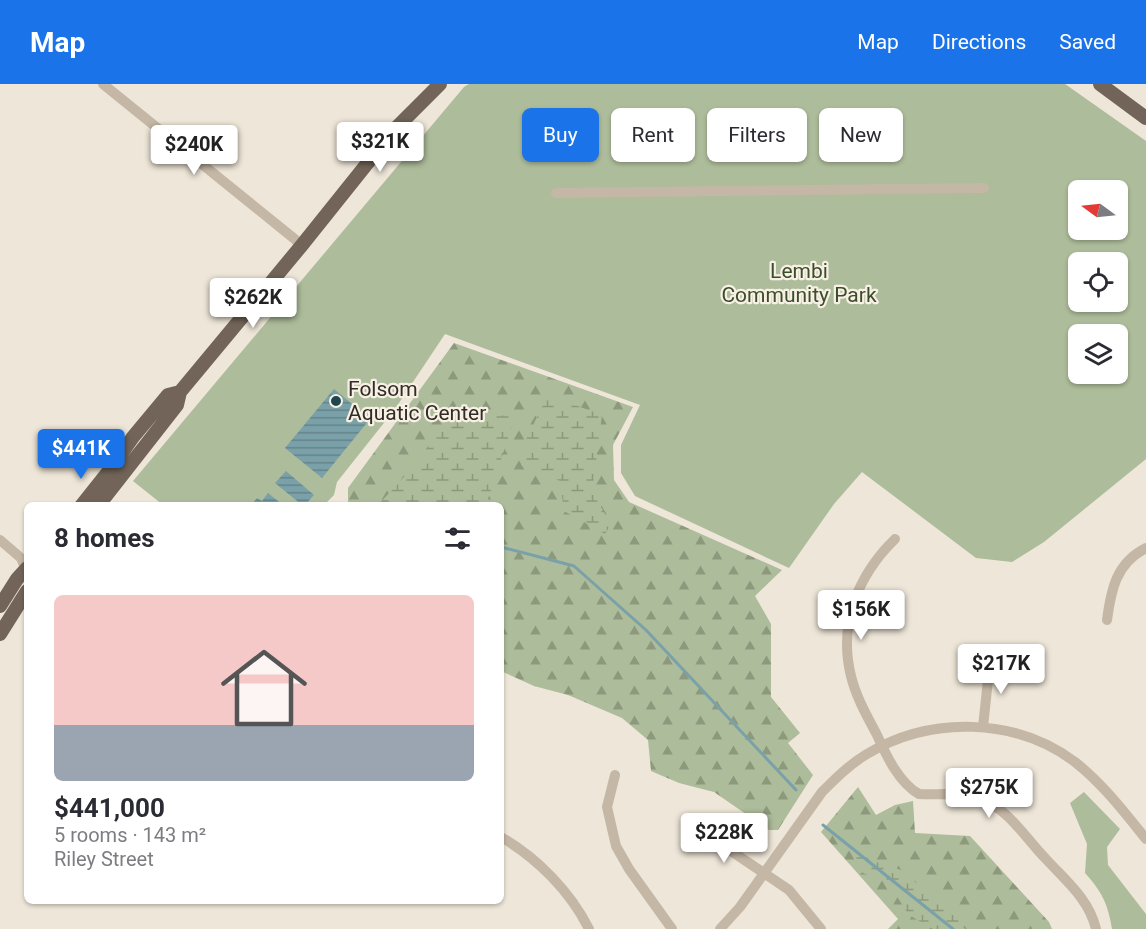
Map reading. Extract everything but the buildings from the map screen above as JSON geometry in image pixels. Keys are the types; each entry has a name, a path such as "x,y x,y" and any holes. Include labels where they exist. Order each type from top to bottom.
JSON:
{"main road":[{"path":"101,502 177,405 180,392 303,246 394,130 440,84"},
{"path":"1100,84 1146,118"},
{"path":"84,502 133,436 168,394 180,392"},
{"path":"0,606 24,568"},
{"path":"0,634 24,596"}],"street":[{"path":"103,84 303,246"},
{"path":"556,193 984,188"},
{"path":"895,538 881,552 860,583 849,620 847,639 851,677 857,695 882,746 905,783 919,794 978,798 1004,811 1045,859 1071,884 1094,918 1096,929"},
{"path":"0,540 24,565"},
{"path":"1107,620 1111,594 1117,577 1127,562 1146,548"},
{"path":"983,727 990,661"},
{"path":"720,929 734,915 765,874 822,792 850,765 899,738 936,729 983,727 1011,732 1047,746 1073,761 1102,787 1146,839"},
{"path":"615,775 607,807 616,846 672,929"},
{"path":"700,831 789,890 816,927"},
{"path":"504,839 526,854 553,879 576,907 589,929"}],"green space":[{"name":"Lembi Community Park","path":"469,84 1065,84 1146,141 1146,459 1044,542 1012,562 976,558 862,472 834,504 789,568 635,496 621,473 621,445 640,405 445,334 395,409 337,482 334,495 327,502 159,502 133,481 464,87"},
{"path":"454,343 633,407 613,445 614,480 629,502 782,570 755,596 771,624 771,697 800,733 788,743 813,775 778,830 769,830 714,792 679,783 651,771 648,740 622,718 568,695 534,686 504,672 504,502 348,502 348,488"},
{"path":"548,395 602,415 592,492 611,524 605,534 564,511 560,481 521,465 526,439"},
{"path":"516,414 487,502 381,502 414,466 445,422"},
{"path":"858,787 876,815 895,805 913,801 915,833 970,836 1049,922 1052,929 888,929 898,919 821,832"},
{"path":"1084,792 1120,829 1107,847 1108,865 1146,914 1146,929 1112,929 1103,899 1085,873 1087,844 1070,803"},
{"path":"852,852 901,870 953,914 965,929 933,929 909,915 888,883 858,871"}],"water":[{"path":"334,389 370,419 322,478 285,448"},
{"path":"286,471 314,495 308,502 298,502 275,483"},
{"path":"268,493 279,502 254,502 257,498 262,501"}],"waterway":[{"path":"504,548 574,566 646,630 796,790"},
{"path":"823,825 953,929"}],"place":[{"name":"Folsom Aquatic Center","path":"336,401"}]}
